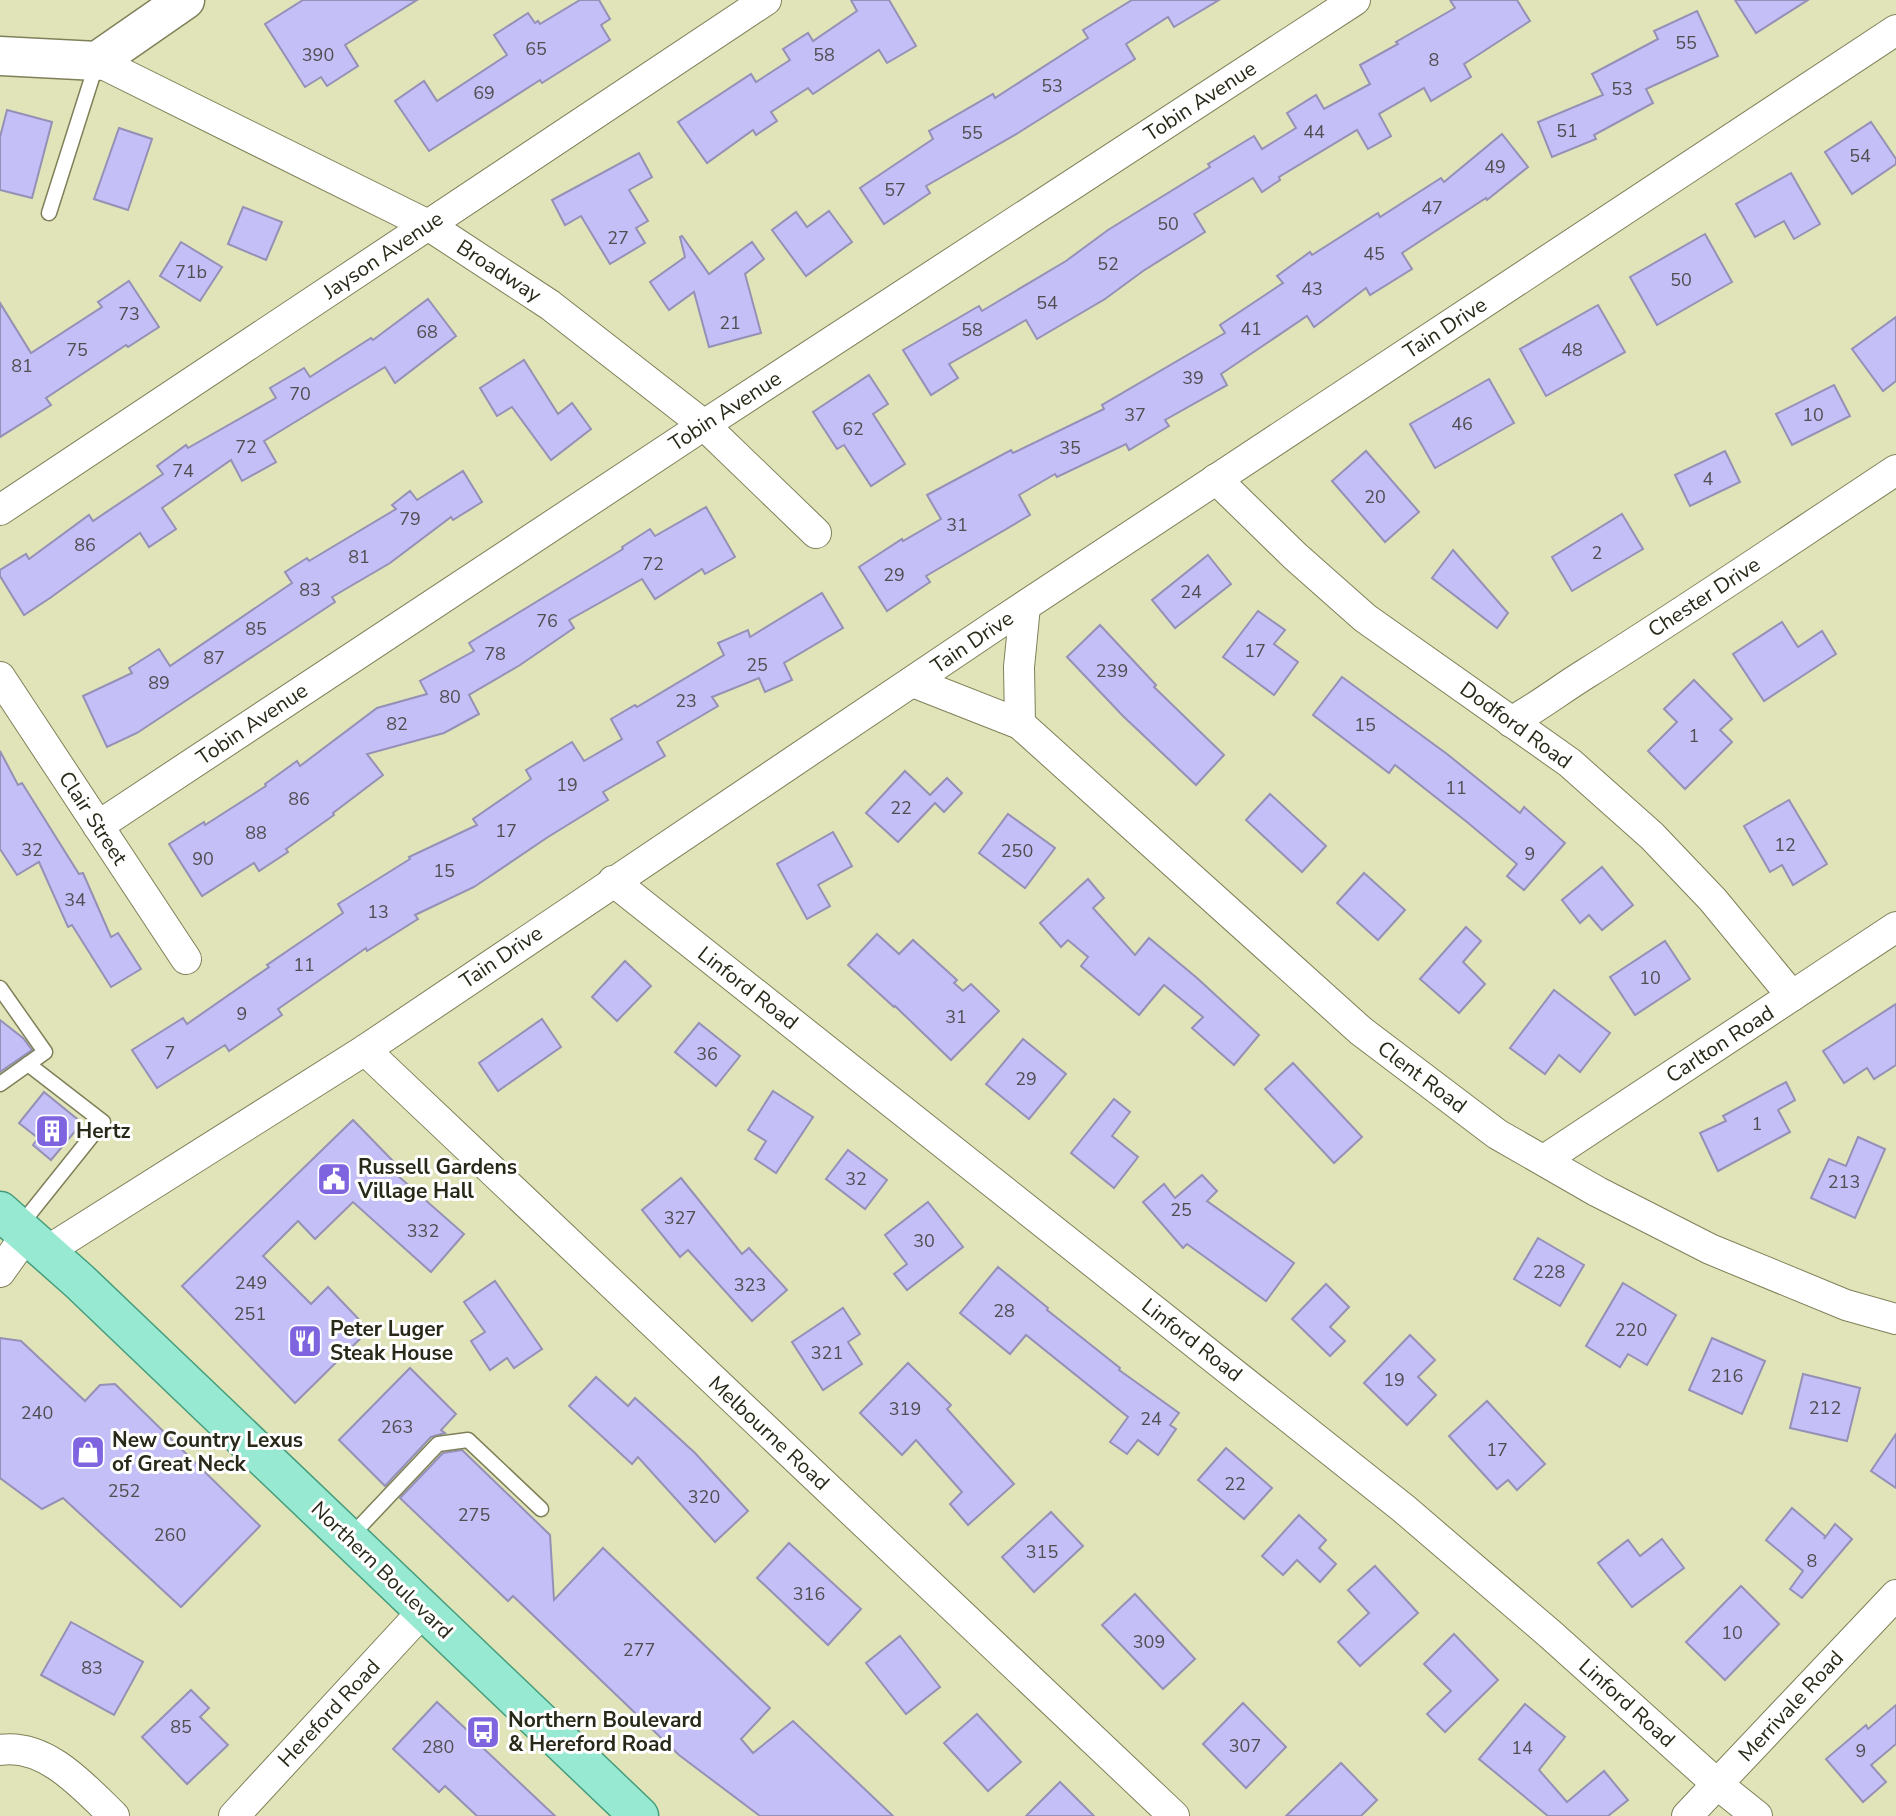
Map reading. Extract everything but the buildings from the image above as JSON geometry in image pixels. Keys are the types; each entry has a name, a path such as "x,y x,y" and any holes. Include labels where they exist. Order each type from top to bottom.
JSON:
{"main road":[{"path":"0,56 97,61 185,0"},
{"name":"Northern Boulevard","path":"23,1231 424,1610 625,1811"}],"street":[{"name":"Jayson Avenue","path":"0,510 766,0"},
{"name":"Tobin Avenue","path":"98,826 704,425 1355,0"},
{"name":"Tain Drive","path":"23,1231 365,1049 1025,606 1896,30"},
{"name":"Broadway","path":"97,61 428,225 550,305 704,425 816,533"},
{"name":"Chester Drive","path":"1511,722 1547,702 1563,688 1896,470"},
{"name":"Dodford Road","path":"1216,479 1295,556 1365,618 1570,763 1652,836 1713,900 1792,996"},
{"path":"1020,724 1019,667 1025,606"},
{"name":"Clair Street","path":"0,677 186,959"},
{"name":"Clent Road","path":"913,682 1020,724 1361,1031 1497,1134 1598,1192 1710,1249 1846,1305 1896,1319"},
{"name":"Linford Road","path":"613,881 1404,1508 1717,1784 1757,1816"},
{"name":"Carlton Road","path":"1544,1160 1896,927"},
{"name":"Melbourne Road","path":"365,1049 1174,1816"},
{"path":"0,1272 23,1231"},
{"name":"Merrivale Road","path":"1687,1816 1896,1595"},
{"name":"Hereford Road","path":"234,1816 424,1610"},
{"path":"0,1750 12,1748 39,1755 54,1763 114,1816"}],"lane":[{"path":"49,213 97,61"},
{"path":"0,988 46,1052 0,1084"},
{"path":"23,1231 103,1122 28,1064"},
{"path":"349,1538 438,1444 468,1440 541,1509"}],"place":[{"name":"Hertz","path":"52,1131"},
{"name":"Russell Gardens Village Hall","path":"334,1179"},
{"name":"Peter Luger Steak House","path":"305,1341"},
{"name":"New Country Lexus of Great Neck","path":"88,1452"},
{"name":"Northern Boulevard & Hereford Road","path":"483,1732"}]}
